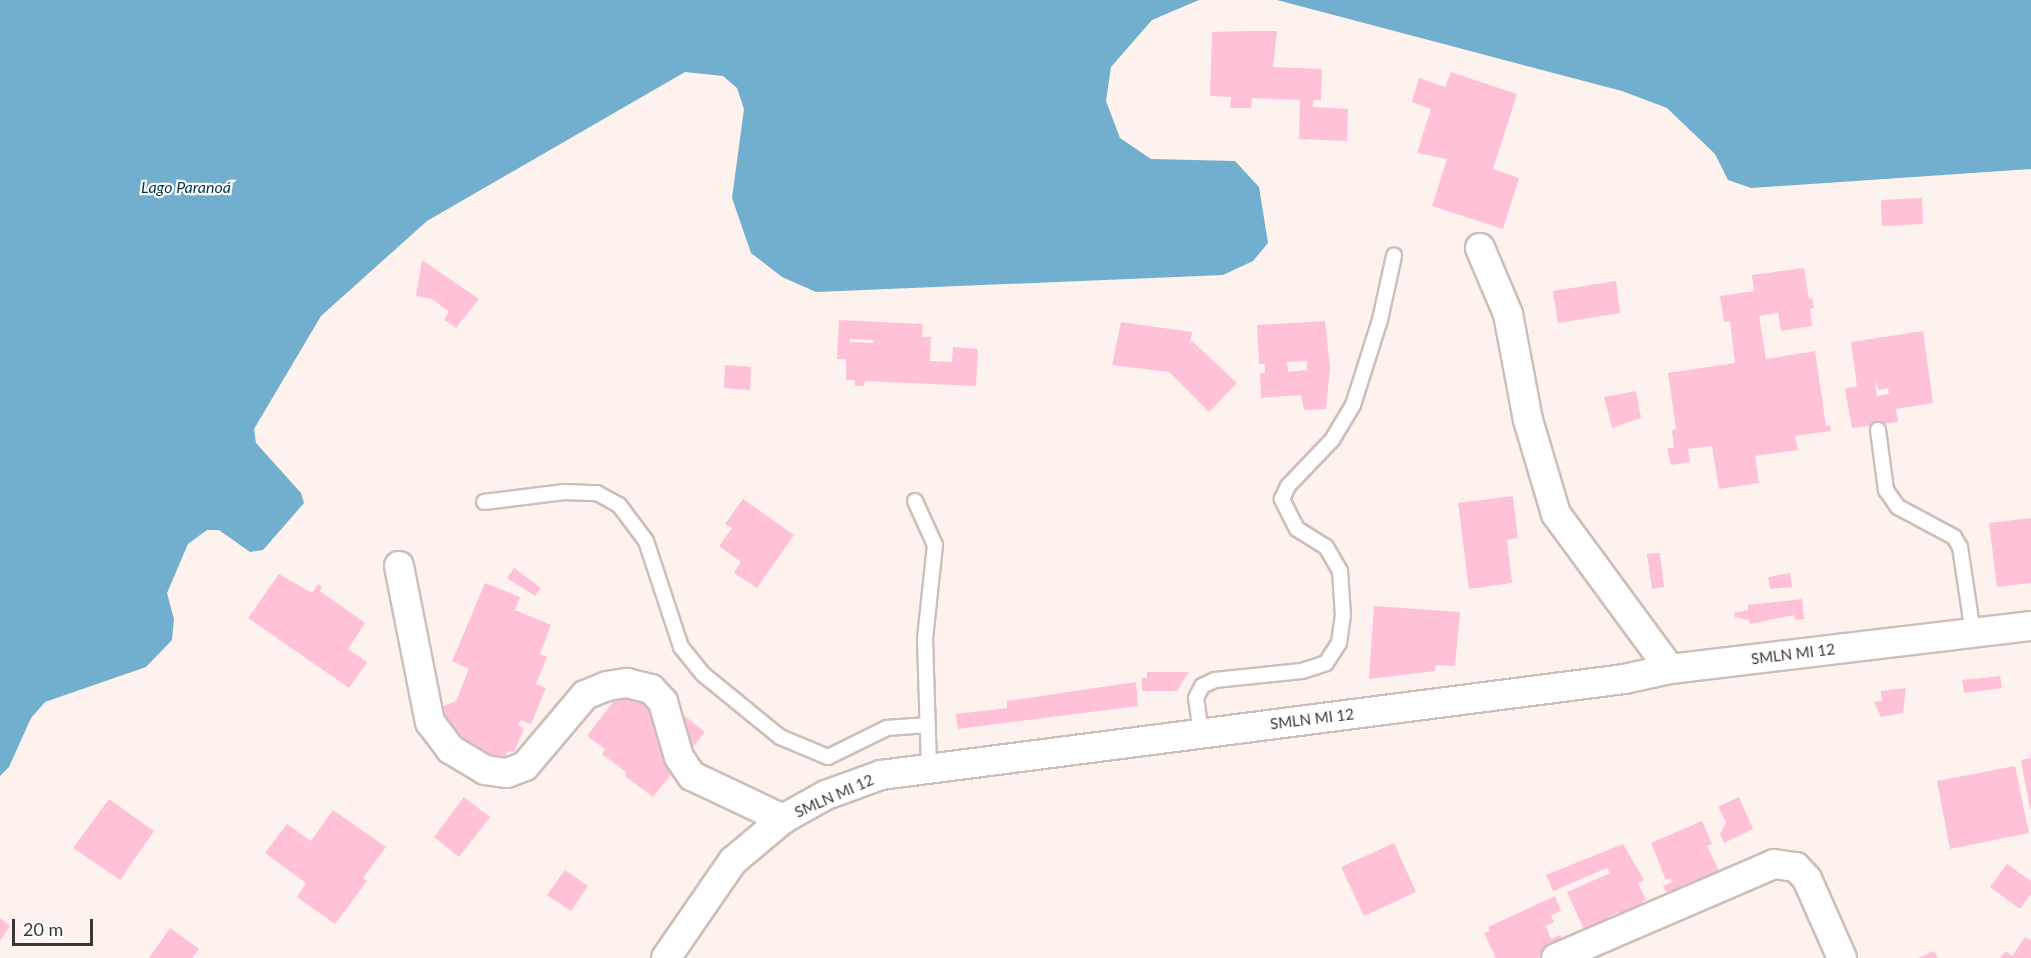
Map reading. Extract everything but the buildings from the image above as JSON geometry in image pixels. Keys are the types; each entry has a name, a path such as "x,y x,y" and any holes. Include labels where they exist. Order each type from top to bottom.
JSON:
{"street":[{"path":"1480,248 1508,314 1528,420 1556,514 1670,669"},
{"path":"399,566 430,722 450,749 485,770 507,773 525,766 585,695 607,686 627,683 651,689 663,702 680,757 692,776 783,819"},
{"name":"SMLN MI 12","path":"666,958 733,861 783,819 826,795 881,775 1624,679 1670,669 2031,626"},
{"path":"1556,958 1774,864 1796,867 1807,879 1842,958"}],"lane":[{"path":"1201,733 1196,698 1202,686 1215,680 1302,671 1326,663 1339,643 1343,616 1340,572 1326,547 1297,529 1282,499 1288,486 1332,440 1353,405 1380,320 1394,256"},
{"path":"1878,430 1886,490 1898,507 1954,537 1960,547 1973,633"},
{"path":"484,502 564,492 597,493 619,505 646,541 681,647 704,675 780,737 828,757 886,728 928,725"},
{"path":"915,501 935,545 925,639 928,768"}],"water":[{"name":"Lago Paranoá","path":"0,0 1199,0 1152,20 1111,67 1106,101 1120,138 1151,159 1235,161 1259,187 1268,243 1253,261 1223,275 816,292 782,277 751,253 732,198 744,109 737,88 723,76 685,72 427,221 321,316 254,429 256,443 301,493 304,503 263,550 250,552 219,530 207,530 188,544 167,593 174,619 172,640 146,667 45,702 31,718 9,767 0,776"},
{"path":"1277,0 2031,0 2031,169 1751,188 1728,180 1715,154 1667,108 1622,91"}]}
